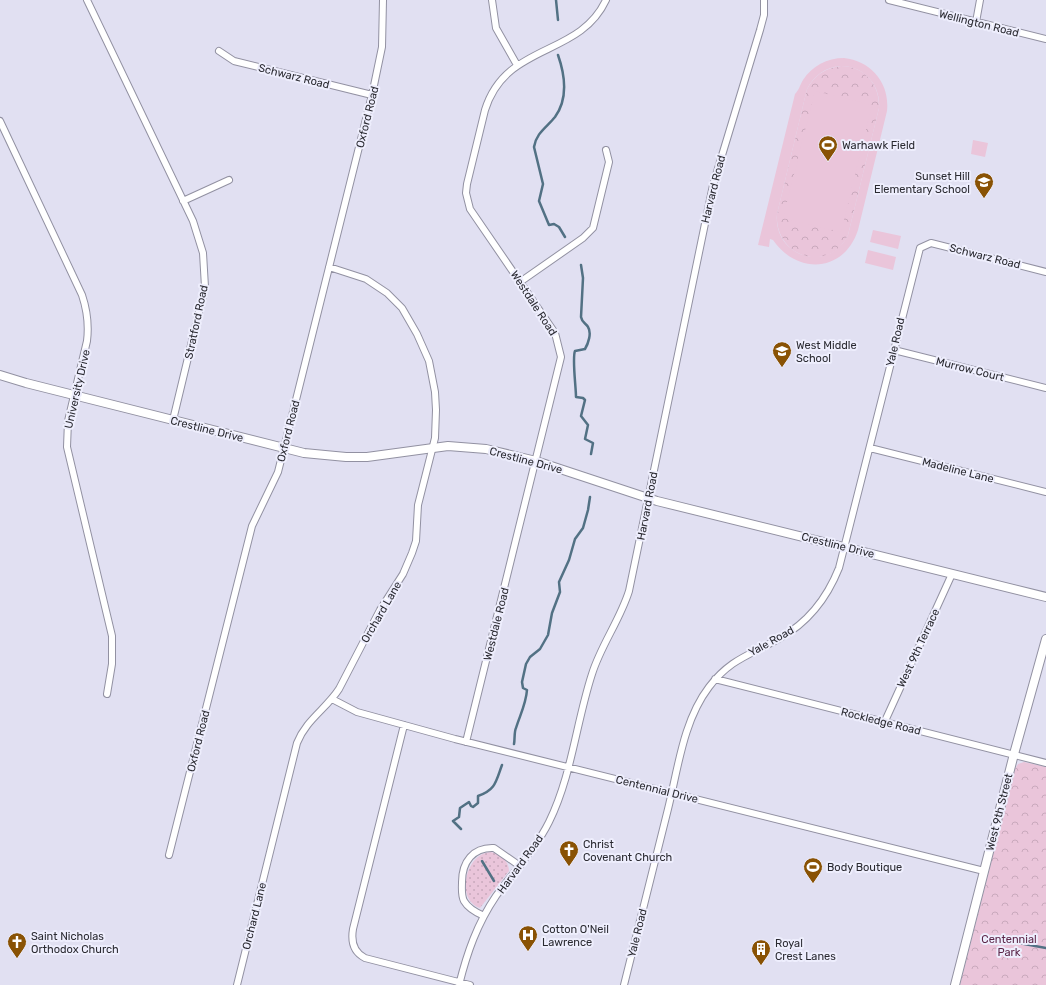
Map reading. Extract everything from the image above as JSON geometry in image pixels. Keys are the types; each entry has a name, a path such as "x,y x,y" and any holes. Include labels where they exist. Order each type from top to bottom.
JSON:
{"street":[{"name":"Stratford Road","path":"87,0 193,220 200,243 204,264 204,287 173,420"},
{"name":"Oxford Road","path":"169,855 252,526 275,481 284,449 372,95 382,48 383,0"},
{"path":"492,0 496,28 517,65"},
{"name":"Westdale Road","path":"466,742 559,367 560,348 555,333 470,208 466,193 488,100 498,82 517,65 580,32 598,13 606,0"},
{"name":"Harvard Road","path":"459,984 472,940 484,916 548,824 558,801 596,662 619,618 629,591 713,185 760,30 764,15 764,0"},
{"name":"Wellington Road","path":"889,0 1046,39"},
{"path":"976,22 980,0"},
{"name":"Schwarz Road","path":"219,51 234,61 372,95"},
{"name":"University Drive","path":"0,120 85,302 88,320 88,341 68,421 67,447 112,636 112,664 107,694"},
{"path":"520,282 583,238 593,228 609,162 606,150"},
{"path":"183,201 229,180"},
{"name":"Schwarz Road","path":"923,245 931,243 1046,272"},
{"name":"Yale Road","path":"624,985 691,721 702,698 716,679 738,659 780,638 798,626 812,613 822,602 840,568 917,252 923,245"},
{"name":"Orchard Lane","path":"236,985 297,743 308,723 332,698 380,610 409,562 416,541 418,505 433,448 435,434 435,392 429,361 410,319 394,301 376,285 358,275 329,267"},
{"name":"Murrow Court","path":"894,350 1046,388"},
{"name":"Crestline Drive","path":"0,375 304,453 362,457 433,448 472,447 536,461 648,498 1046,597"},
{"name":"Madeline Lane","path":"870,448 1046,492"},
{"name":"West 9th Terrace","path":"885,721 952,574"},
{"name":"West 9th Street","path":"955,985 1014,754 1046,639"},
{"name":"Rockledge Road","path":"716,679 1046,763"},
{"name":"Centennial Drive","path":"332,698 357,712 466,742 672,792 984,871"},
{"path":"404,725 353,929 352,942 356,950 365,958 459,984 470,985"},
{"path":"484,916 468,905 462,891 462,878 465,864 469,857 480,849 494,848 520,866"}],"green space":[{"path":"838,58 854,60 863,64 877,75 885,91 887,111 858,230 851,244 842,255 831,261 819,264 807,264 794,259 783,251 773,240 770,239 769,247 758,245 795,94 803,80 815,67 826,61","holes":["841,66 857,69 869,78 877,92 879,108 848,235 839,247 828,254 816,257 804,255 793,250 784,241 778,229 777,214 807,89 813,80 825,70"]},
{"path":"841,66 857,69 869,78 877,92 879,108 848,235 839,247 828,255 816,257 804,256 793,250 784,241 778,229 777,214 807,89 813,80 825,70"},
{"name":"Warhawk Field","path":"815,91 872,105 841,232 783,218"},
{"path":"973,140 988,143 985,157 971,154"},
{"path":"873,230 901,236 898,249 870,242"},
{"path":"868,250 896,257 893,270 865,263"},
{"name":"Centennial Park","path":"1024,762 1046,767 1046,985 960,985 1015,769 1018,764"},
{"path":"491,852 498,854 506,861 509,871 480,908 472,903 468,896 466,877 475,860 482,854"}],"waterway":[{"path":"556,0 558,20"},
{"path":"558,55 564,79 564,95 562,103 555,117 542,130 535,142 534,147 543,184 539,201 549,225 554,224 559,227 565,237"},
{"path":"581,265 583,278 581,317 582,321 588,327 590,335 585,349 575,351 574,366 576,397 583,398 585,400 581,416 588,425 585,439 593,443 591,454"},
{"path":"514,744 515,730 524,705 527,690 523,688 522,682 526,664 530,657 540,649 548,635 552,613 560,592 559,582 569,560 575,539 583,528 590,497"},
{"path":"461,829 453,821 459,817 460,808 469,802 473,807 478,803 478,796 484,794 492,788 497,780 502,765"},
{"path":"482,861 494,881"},
{"path":"996,939 1046,948"}],"place":[{"name":"Warhawk Field","path":"828,162"},
{"name":"Sunset Hill Elementary School","path":"984,199"},
{"name":"West Middle School","path":"782,368"},
{"name":"Christ Covenant Church","path":"569,867"},
{"name":"Body Boutique","path":"813,884"},
{"name":"Cotton O'Neil Lawrence","path":"528,952"},
{"name":"Saint Nicholas Orthodox Church","path":"17,959"},
{"name":"Royal Crest Lanes","path":"761,966"}]}
